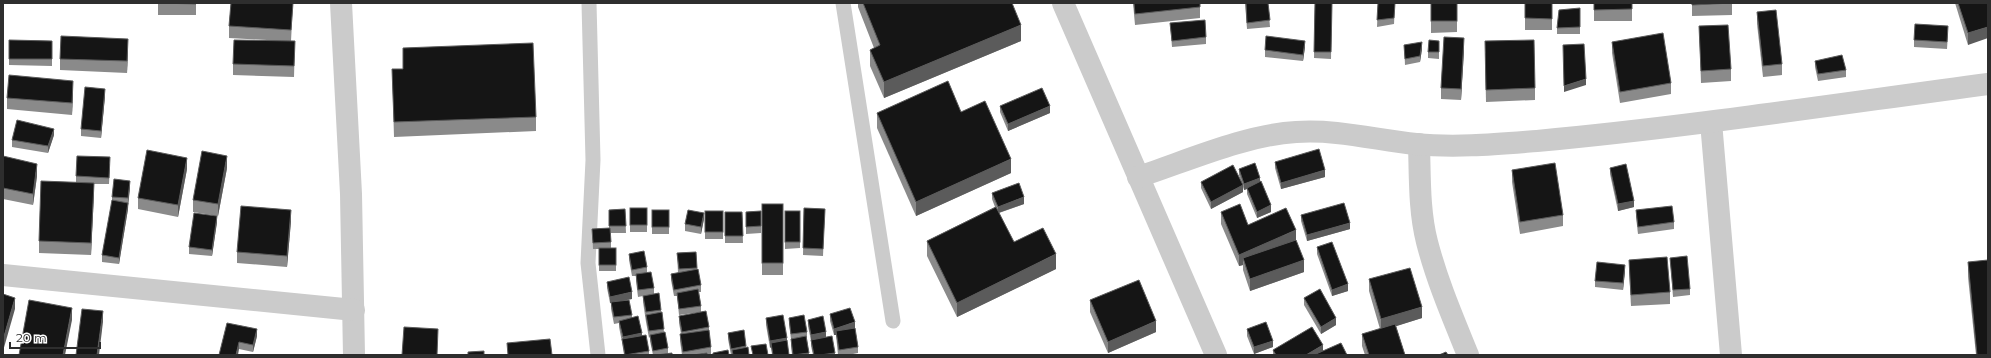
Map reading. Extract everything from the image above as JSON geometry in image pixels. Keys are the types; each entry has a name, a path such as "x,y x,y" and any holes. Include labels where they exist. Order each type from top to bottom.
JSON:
{"street":[{"path":"341,3 351,194 354,355"},
{"path":"1063,3 1216,355"},
{"path":"1138,177 1244,141 1296,132 1346,134 1419,144 1470,145 1538,141 1711,122 1988,84"},
{"path":"1711,122 1731,355"},
{"path":"1419,144 1421,200 1427,241 1442,290 1468,355"},
{"path":"3,275 354,310"}],"lane":[{"path":"589,3 593,160 588,263 598,355"},
{"path":"843,3 894,321"}],"building":[{"path":"158,3 196,3 196,4"},
{"path":"231,3 293,3 291,30 229,26"},
{"path":"863,3 1012,3 1021,25 884,82 870,50 880,45"},
{"path":"1134,3 1200,3 1200,7 1135,14"},
{"path":"1246,3 1268,3 1270,20 1247,23"},
{"path":"1315,3 1332,3 1331,52 1314,52"},
{"path":"1378,3 1395,3 1394,18 1377,20"},
{"path":"1431,3 1457,3 1457,21 1431,21"},
{"path":"1525,3 1552,3 1552,19 1525,18"},
{"path":"1594,3 1632,3 1632,9 1594,10"},
{"path":"1692,3 1732,3 1692,5"},
{"path":"1958,3 1988,3 1988,27 1968,33"},
{"path":"1580,8 1580,27 1557,28 1559,10"},
{"path":"1776,10 1782,64 1763,66 1757,12"},
{"path":"1205,20 1206,37 1172,41 1170,23"},
{"path":"1915,24 1948,26 1947,42 1914,40"},
{"path":"1728,25 1731,69 1701,71 1699,26"},
{"path":"1663,33 1671,83 1620,92 1612,42"},
{"path":"61,36 128,39 127,61 60,59"},
{"path":"1266,36 1305,41 1303,55 1265,50"},
{"path":"1444,37 1464,38 1461,89 1441,88"},
{"path":"9,40 52,41 52,59 9,59"},
{"path":"234,40 295,41 294,66 233,64"},
{"path":"1429,40 1439,41 1439,52 1428,52"},
{"path":"1534,40 1535,88 1486,90 1485,41"},
{"path":"1422,42 1420,56 1405,59 1404,45"},
{"path":"533,43 536,117 394,122 392,69 403,69 403,48"},
{"path":"1584,44 1586,79 1564,86 1563,45"},
{"path":"1842,55 1846,70 1818,74 1815,61"},
{"path":"9,75 73,81 72,103 7,98"},
{"path":"948,81 961,112 985,101 1011,159 916,202 877,113"},
{"path":"85,87 105,89 101,131 81,129"},
{"path":"1042,88 1050,106 1008,124 1000,106"},
{"path":"17,120 54,129 48,146 12,140"},
{"path":"1319,149 1325,170 1281,183 1275,162"},
{"path":"147,150 187,158 178,205 138,198"},
{"path":"202,151 227,156 218,204 193,200"},
{"path":"3,156 37,164 33,194 3,188"},
{"path":"77,156 110,157 109,178 76,176"},
{"path":"1255,163 1260,178 1244,184 1239,169"},
{"path":"1555,163 1563,215 1520,222 1512,170"},
{"path":"1626,164 1634,201 1618,204 1610,168"},
{"path":"1233,165 1243,185 1211,202 1201,182"},
{"path":"114,179 130,181 128,198 112,197"},
{"path":"41,181 94,183 91,243 39,241"},
{"path":"1261,181 1271,205 1257,212 1247,188"},
{"path":"1019,183 1024,197 998,207 992,193"},
{"path":"112,200 128,203 119,258 102,255"},
{"path":"1344,203 1350,223 1307,235 1301,215"},
{"path":"762,204 783,204 783,263 762,263"},
{"path":"1240,204 1248,225 1286,208 1296,230 1239,255 1221,212"},
{"path":"241,206 291,210 287,256 237,252"},
{"path":"1672,206 1674,222 1638,227 1636,210"},
{"path":"996,207 1014,242 1043,228 1056,254 957,303 927,241"},
{"path":"630,208 647,208 647,225 630,225"},
{"path":"804,208 825,209 823,249 803,248"},
{"path":"625,209 626,226 609,226 609,210"},
{"path":"652,210 669,210 669,227 652,227"},
{"path":"688,210 704,213 701,227 685,224"},
{"path":"705,211 723,211 723,232 705,232"},
{"path":"761,211 761,226 746,227 746,212"},
{"path":"785,211 800,211 800,242 785,242"},
{"path":"725,212 742,212 743,236 725,236"},
{"path":"194,213 217,216 212,250 189,247"},
{"path":"610,228 611,242 593,243 592,229"},
{"path":"1296,240 1304,260 1250,279 1243,258"},
{"path":"1332,242 1348,284 1332,290 1317,247"},
{"path":"599,248 616,248 616,265 599,265"},
{"path":"644,251 647,267 632,270 629,254"},
{"path":"696,252 697,268 679,269 677,253"},
{"path":"1687,256 1690,289 1673,290 1670,258"},
{"path":"1667,257 1670,292 1631,295 1629,260"},
{"path":"1988,260 1988,355 1977,355 1968,262"},
{"path":"1597,262 1625,265 1623,283 1595,281"},
{"path":"1410,268 1422,307 1381,319 1369,279"},
{"path":"698,269 701,285 674,290 671,274"},
{"path":"651,272 654,288 638,290 636,274"},
{"path":"629,277 632,292 610,297 607,282"},
{"path":"1139,280 1156,321 1108,342 1090,300"},
{"path":"698,289 701,306 679,309 677,293"},
{"path":"1320,289 1336,318 1321,327 1304,298"},
{"path":"659,293 661,310 646,312 643,296"},
{"path":"3,294 15,298 3,340"},
{"path":"29,300 72,308 63,355 19,355"},
{"path":"629,300 632,315 614,317 611,302"},
{"path":"850,308 855,322 834,329 830,314"},
{"path":"82,309 103,311 97,355 76,355"},
{"path":"706,311 709,327 682,332 679,316"},
{"path":"662,312 664,329 649,331 646,315"},
{"path":"783,315 787,338 770,341 766,318"},
{"path":"804,315 807,332 791,334 789,318"},
{"path":"638,316 642,333 623,337 619,321"},
{"path":"823,316 826,332 811,335 808,320"},
{"path":"1266,322 1273,341 1254,347 1247,329"},
{"path":"227,323 257,329 253,345 239,342 236,355 219,355"},
{"path":"1395,324 1405,355 1369,355 1362,334"},
{"path":"404,327 438,329 437,355 402,355"},
{"path":"1312,327 1323,345 1306,355 1276,355 1273,350"},
{"path":"855,328 858,347 839,350 836,331"},
{"path":"709,330 711,347 683,352 680,334"},
{"path":"744,330 746,346 731,349 728,333"},
{"path":"665,332 668,348 653,351 650,335"},
{"path":"646,335 649,351 625,355 622,339"},
{"path":"806,336 809,353 793,355 791,339"},
{"path":"832,336 835,353 814,355 811,340"},
{"path":"550,339 552,355 508,355 507,343"},
{"path":"787,340 789,355 773,355 771,343"},
{"path":"1341,343 1347,355 1316,355 1316,354"},
{"path":"766,344 768,355 753,355 751,346"},
{"path":"748,347 749,355 733,355 732,350"},
{"path":"728,350 729,355 713,355 713,353"},
{"path":"484,351 484,355 468,355 468,352"},
{"path":"1446,352 1448,355 1439,355"},
{"path":"672,353 672,355 656,355"},
{"path":"707,353 707,355 693,355"}]}
